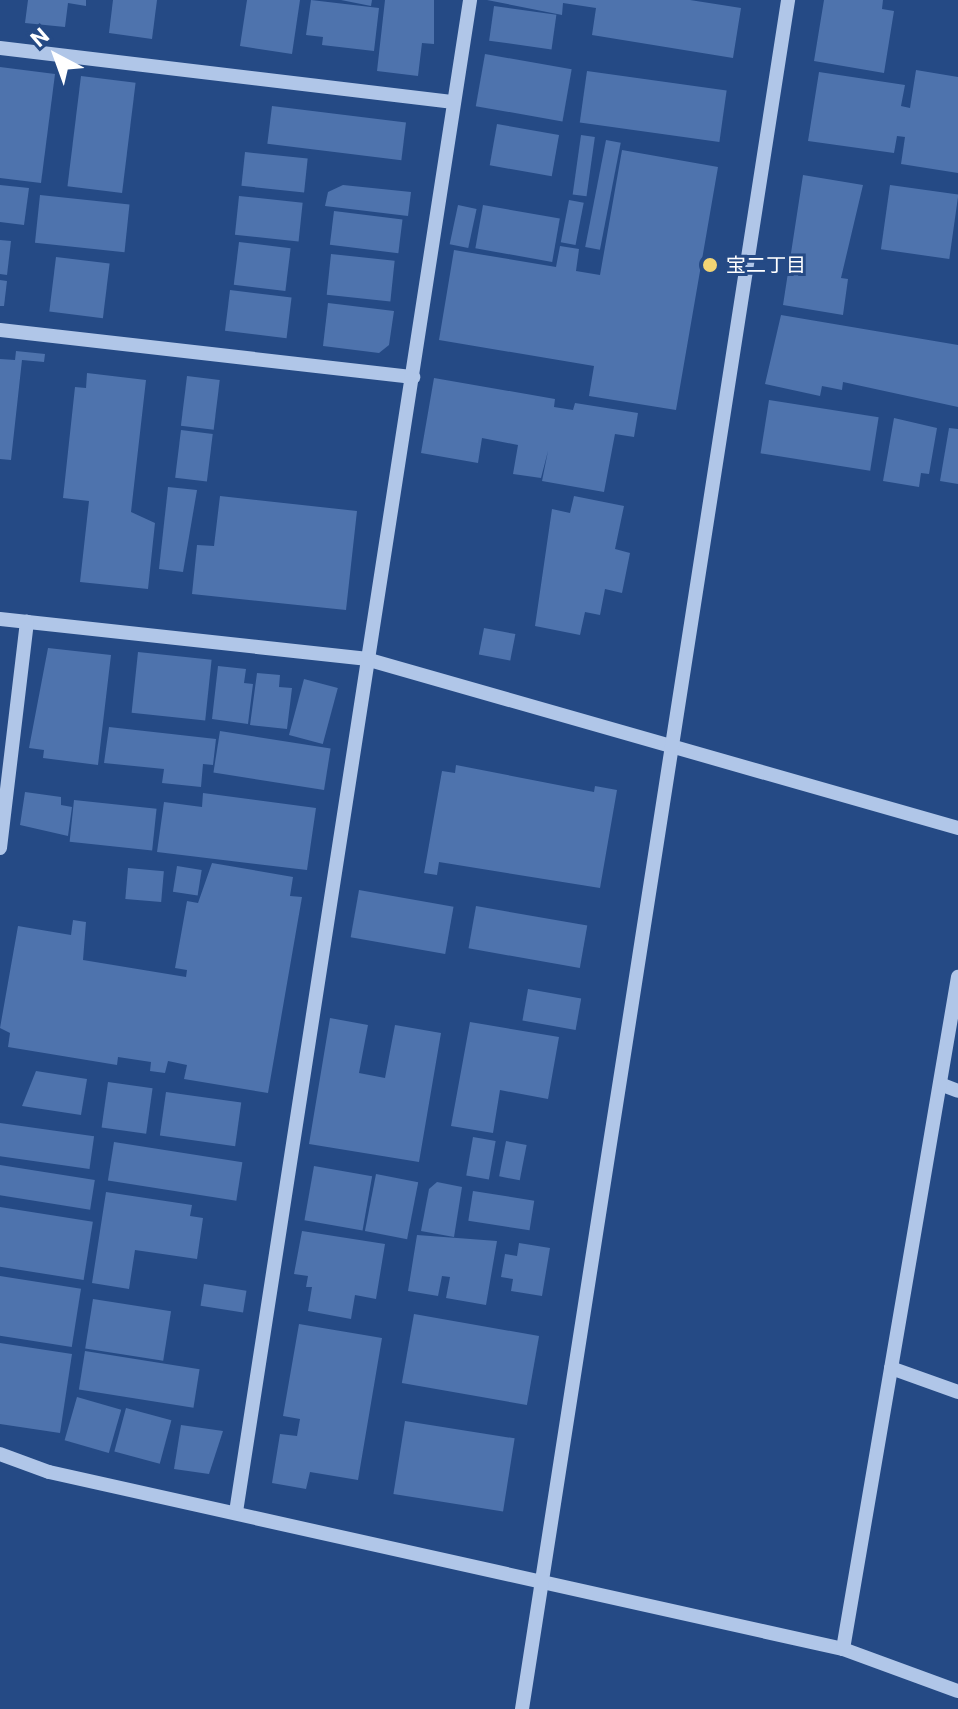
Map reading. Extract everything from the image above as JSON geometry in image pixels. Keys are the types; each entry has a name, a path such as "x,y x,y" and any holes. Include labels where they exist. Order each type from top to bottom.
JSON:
{"street":[{"path":"236,1512 470,0"},
{"path":"522,1709 788,0"},
{"path":"0,48 454,102"},
{"path":"0,330 413,377"},
{"path":"0,619 366,659 674,743 958,828"},
{"path":"0,848 27,622"},
{"path":"843,1649 958,977"},
{"path":"940,1084 958,1091"},
{"path":"891,1368 958,1392"},
{"path":"0,1454 49,1472 843,1649 958,1691"}],"building":[{"path":"28,0 86,0 86,6 68,3 65,27 25,23"},
{"path":"113,0 157,0 152,39 109,33"},
{"path":"247,0 300,0 292,54 240,46"},
{"path":"311,0 379,8 374,51 322,45 323,37 306,35"},
{"path":"341,0 372,0 371,6"},
{"path":"385,0 434,0 434,44 422,43 418,76 377,71"},
{"path":"487,0 690,0 741,8 733,58 592,35 596,8 563,3 562,15"},
{"path":"824,0 883,0 882,9 894,11 884,73 814,61"},
{"path":"494,6 556,15 552,49 489,41"},
{"path":"485,54 572,69 562,121 476,106"},
{"path":"0,67 55,74 41,183 0,178"},
{"path":"916,70 958,77 958,173 901,164 905,137 897,136 894,153 808,141 819,72 905,85 901,106 910,108"},
{"path":"587,71 727,91 719,142 580,122"},
{"path":"81,76 136,83 122,193 67,186"},
{"path":"272,106 406,122 401,160 267,144"},
{"path":"497,124 559,135 552,176 490,165"},
{"path":"581,135 595,137 587,196 573,194"},
{"path":"606,140 621,143 600,250 585,247"},
{"path":"622,150 718,167 676,410 589,396 594,366 439,340 454,250 556,267 560,246 579,249 576,271 600,275"},
{"path":"245,152 308,159 304,192 241,186"},
{"path":"803,175 863,185 841,278 848,279 843,315 783,305"},
{"path":"0,185 29,188 24,225 0,222"},
{"path":"343,185 411,192 408,216 325,206 328,192"},
{"path":"890,185 958,195 949,259 881,249"},
{"path":"40,195 130,204 124,252 35,243"},
{"path":"239,196 303,203 299,241 235,235"},
{"path":"569,200 584,203 576,245 561,242"},
{"path":"458,205 477,209 468,248 450,244"},
{"path":"483,205 560,219 552,262 475,248"},
{"path":"334,211 402,219 398,253 330,245"},
{"path":"0,240 11,241 7,275 0,274"},
{"path":"239,242 291,248 285,291 234,285"},
{"path":"331,254 395,261 390,301 327,295"},
{"path":"56,257 110,264 103,318 49,312"},
{"path":"0,280 7,281 4,306 0,306"},
{"path":"230,290 292,298 287,338 225,331"},
{"path":"328,303 394,311 389,345 379,353 323,346"},
{"path":"781,315 958,345 958,407 843,382 842,390 822,386 820,396 765,384"},
{"path":"16,351 45,354 44,362 22,360 11,460 0,459 0,359 15,360"},
{"path":"87,373 146,380 131,512 155,523 148,589 80,582 89,501 63,498 75,387 86,388"},
{"path":"187,376 220,380 214,430 181,426"},
{"path":"434,378 555,399 554,407 573,410 575,403 638,413 634,437 615,434 604,492 542,481 548,451 541,478 513,474 518,445 482,438 478,463 421,453"},
{"path":"769,400 879,417 870,471 761,453"},
{"path":"894,418 937,428 929,474 921,473 919,487 883,481"},
{"path":"949,428 958,429 958,484 940,481"},
{"path":"181,430 213,434 207,482 175,478"},
{"path":"168,487 197,490 183,572 159,569"},
{"path":"220,496 357,511 346,610 192,594 197,545 214,546"},
{"path":"574,496 624,506 615,549 630,553 622,593 605,589 600,615 585,612 580,635 535,626 552,509 570,513"},
{"path":"484,628 515,634 510,661 479,655"},
{"path":"48,648 111,655 98,765 43,758 44,750 29,748"},
{"path":"138,652 212,660 205,720 132,713"},
{"path":"218,666 246,669 244,683 253,684 248,724 212,719"},
{"path":"257,673 280,675 279,687 292,688 287,729 250,725"},
{"path":"304,679 338,688 323,744 289,735"},
{"path":"109,727 216,739 213,765 203,764 201,787 162,783 164,769 104,763"},
{"path":"220,731 331,749 324,790 213,772"},
{"path":"456,765 594,792 595,786 617,790 600,888 439,862 437,875 424,873 442,771 455,773"},
{"path":"25,792 61,797 61,805 72,807 68,836 20,825"},
{"path":"203,793 316,808 307,870 157,852 164,802 202,807"},
{"path":"74,800 157,809 152,850 70,842"},
{"path":"212,863 293,877 290,896 302,897 268,1093 184,1079 187,1065 168,1061 165,1073 150,1071 151,1062 118,1057 117,1065 8,1047 10,1033 0,1028 18,926 71,935 73,920 86,922 83,960 186,977 187,970 175,968 187,901 198,903"},
{"path":"177,866 202,870 198,896 173,892"},
{"path":"128,868 164,871 161,902 125,899"},
{"path":"359,890 454,907 445,954 351,937"},
{"path":"476,906 587,926 580,968 469,948"},
{"path":"528,989 581,998 576,1030 522,1021"},
{"path":"330,1018 368,1025 359,1073 385,1078 395,1025 441,1033 419,1162 309,1144"},
{"path":"470,1022 559,1037 548,1099 500,1090 493,1133 451,1126"},
{"path":"36,1071 87,1079 81,1115 22,1106"},
{"path":"108,1082 153,1088 146,1134 102,1128"},
{"path":"166,1092 241,1103 235,1146 160,1136"},
{"path":"0,1123 94,1136 89,1169 0,1156"},
{"path":"473,1137 496,1141 489,1179 466,1175"},
{"path":"506,1141 527,1145 520,1180 499,1176"},
{"path":"114,1142 242,1162 236,1201 108,1181"},
{"path":"0,1165 95,1180 90,1210 0,1195"},
{"path":"314,1166 372,1176 363,1230 304,1220"},
{"path":"376,1174 418,1182 407,1239 365,1231"},
{"path":"437,1182 462,1187 454,1237 421,1231 429,1189"},
{"path":"473,1191 534,1201 530,1230 468,1221"},
{"path":"106,1192 192,1205 190,1216 203,1218 197,1259 135,1250 129,1289 92,1283"},
{"path":"0,1207 93,1222 84,1280 0,1267"},
{"path":"302,1231 385,1244 376,1299 355,1295 351,1319 308,1311 312,1287 306,1287 308,1276 294,1274"},
{"path":"417,1235 497,1241 486,1305 446,1298 450,1277 442,1276 438,1296 408,1291"},
{"path":"519,1243 550,1248 542,1296 511,1291 513,1279 501,1277 505,1254 517,1256"},
{"path":"0,1276 81,1289 72,1347 0,1336"},
{"path":"204,1284 246,1291 243,1312 201,1306"},
{"path":"93,1299 171,1311 163,1361 85,1348"},
{"path":"414,1314 539,1336 527,1405 402,1383"},
{"path":"299,1324 382,1338 358,1480 310,1472 306,1489 272,1483 280,1434 297,1436 300,1419 283,1416"},
{"path":"0,1343 72,1354 60,1433 0,1424"},
{"path":"85,1351 200,1369 193,1408 79,1390"},
{"path":"77,1397 121,1410 109,1453 65,1440"},
{"path":"126,1408 171,1420 160,1464 114,1451"},
{"path":"405,1421 515,1438 503,1511 393,1494"},
{"path":"181,1425 223,1431 209,1474 174,1469"}],"place":[{"name":"宝二丁目","path":"710,265"}]}
